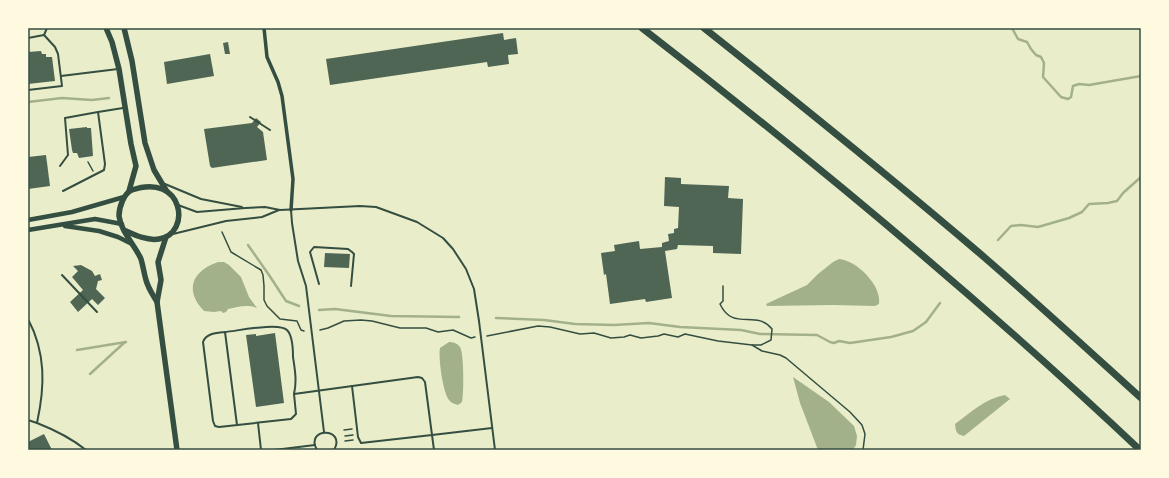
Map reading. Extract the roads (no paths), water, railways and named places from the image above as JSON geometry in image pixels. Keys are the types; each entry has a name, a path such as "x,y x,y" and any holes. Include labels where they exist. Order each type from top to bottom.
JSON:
{"highway":[{"path":"636,28 710,80"},
{"path":"642,28 710,80 918,251 1088,401 1140,450"},
{"path":"704,28 813,114 977,251 1141,398"}],"main road":[{"path":"106,28 112,42 119,69 136,166 129,191 124,197 119,216 123,227 140,259 146,282 157,302"},
{"path":"124,28 132,61 145,144 154,170 166,190 174,199 179,213 178,221 168,235 158,262 161,280 157,302 177,450"},
{"path":"129,191 146,186 155,186 166,190"},
{"path":"123,227 142,238 159,239 168,235"}],"street":[{"path":"264,28 267,58 278,82 282,96 293,179 291,210"},
{"path":"28,220 72,212 124,197"},
{"path":"28,230 61,226 95,219 123,227"},
{"path":"61,226 99,231 118,237 132,244"}],"lane":[{"path":"44,35 47,28"},
{"path":"28,38 44,35"},
{"path":"28,90 62,86 58,54 44,35"},
{"path":"61,76 119,69"},
{"path":"60,166 68,155 64,119 66,117 125,108"},
{"path":"63,191 104,170 105,164 98,112"},
{"path":"250,117 270,130"},
{"path":"159,179 165,184 201,199 245,208"},
{"path":"177,205 197,212 265,207 280,210 360,206 376,207 413,220 443,238 453,249 466,269 474,289 495,450"},
{"path":"168,235 226,221 262,217 280,210"},
{"path":"291,210 298,261 306,286 324,432"},
{"path":"319,284 310,252 314,248 348,250 354,254 351,286"},
{"path":"62,276 97,312"},
{"path":"28,319 37,339 43,370 42,392 37,423"},
{"path":"274,326 283,327 287,330 292,343 296,383 294,394 296,414 291,419 218,427 214,424 203,342 205,337 208,335 225,332 274,326"},
{"path":"225,332 237,425"},
{"path":"294,394 418,377 422,378 425,382 434,450"},
{"path":"352,386 357,428 361,443 492,428"},
{"path":"28,420 55,430 86,450"},
{"path":"258,423 261,450"},
{"path":"317,450 315,439 324,432 331,433 336,439 336,446 334,450"},
{"path":"274,450 315,445"}],"waterway":[{"path":"1012,28 1018,39 1027,42 1036,55 1041,57 1044,63 1043,77 1061,97 1068,99 1071,97 1073,86 1079,84 1089,85 1141,76"},
{"path":"28,102 62,98 92,100 109,98"},
{"path":"998,240 1011,226 1021,225 1038,227 1069,218 1082,212 1089,204 1117,201 1123,193 1141,177"},
{"path":"248,245 286,301 299,306"},
{"path":"496,318 544,320 575,324 614,325 649,323 680,327 741,330 760,334 817,335 834,343 839,341 850,343 891,337 913,331 926,322 940,303"},
{"path":"319,310 335,309 391,316 459,317"},
{"path":"90,374 125,342"},
{"path":"77,350 126,342"}]}
